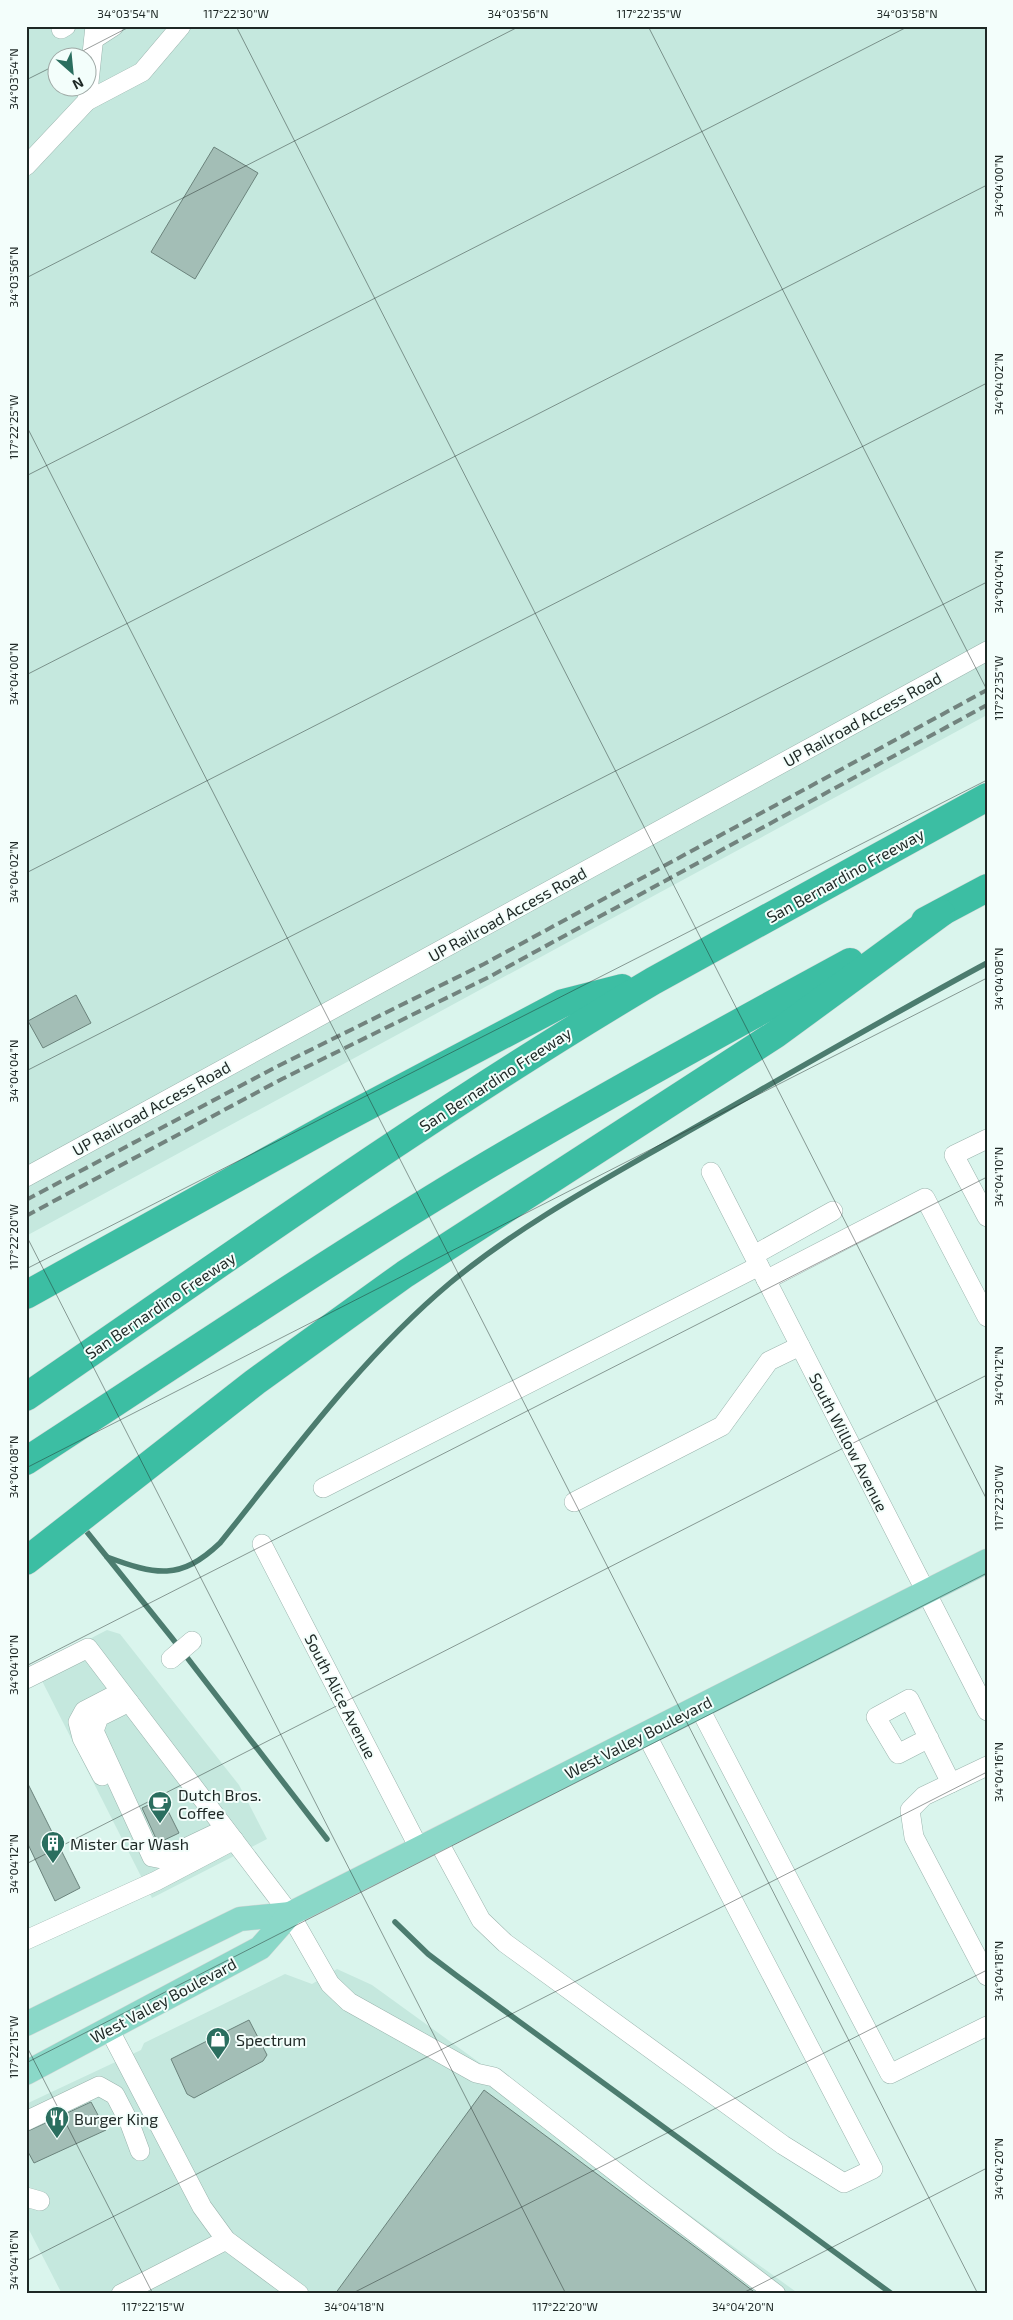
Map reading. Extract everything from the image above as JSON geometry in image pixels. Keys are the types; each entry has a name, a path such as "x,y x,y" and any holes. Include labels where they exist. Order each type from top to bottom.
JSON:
{"highway":[{"name":"San Bernardino Freeway","path":"26,1397 390,1147 594,1016 653,980 987,797"},
{"path":"36,1455 213,1338 466,1178 723,1031 987,888"},
{"path":"26,1561 255,1382 405,1274 776,1034 941,913"},
{"path":"26,1295 332,1124 563,1004 653,980"}],"main road":[{"name":"West Valley Boulevard","path":"26,2024 240,1919 290,1914 987,1561"},
{"name":"West Valley Boulevard","path":"26,2073 260,1948 290,1914"}],"street":[{"path":"87,101 95,33 114,26"},
{"path":"26,166 87,101 142,72 181,26"},
{"name":"UP Railroad Access Road","path":"26,1176 987,651"},
{"path":"987,1139 954,1155 987,1217"},
{"name":"South Willow Avenue","path":"711,1172 987,1711"},
{"path":"322,1488 760,1267 925,1198 987,1317"},
{"path":"760,1267 833,1210"},
{"path":"574,1502 722,1426 769,1361 800,1346"},
{"name":"South Alice Avenue","path":"262,1544 428,1844 482,1920 506,1943 783,2145 844,2183 873,2170 646,1734"},
{"path":"171,1658 192,1641"},
{"path":"26,1679 88,1648 290,1914 330,1984 349,2002 476,2073 494,2077 776,2294"},
{"path":"125,1697 99,1717 94,1732 122,1789 127,1807 152,1857 162,1858 230,1834"},
{"path":"699,1707 890,2074 987,2026"},
{"path":"928,1738 952,1783"},
{"path":"987,1766 924,1796 910,1810 914,1837 987,1976"},
{"path":"26,1940 156,1882 230,1834"},
{"path":"109,2029 202,2208 226,2240 299,2294"},
{"path":"26,2121 99,2086 116,2094 140,2151"},
{"path":"121,2294 226,2240"}],"shaded area":[{"path":"26,26 987,26 987,715 26,1236"},
{"path":"107,1630 120,1634 239,1785 267,1839 152,1898 35,1667"},
{"path":"337,1969 372,1985 799,2294 62,2294 26,2224 26,2104 141,2050 144,2043 285,1974 312,1984"}],"building":[{"path":"214,147 258,173 195,279 151,252"},
{"path":"76,995 91,1023 43,1048 28,1021"},
{"name":"Mister Car Wash","path":"26,1780 80,1888 55,1901 26,1840"},
{"name":"Dutch Bros. Coffee","path":"153,1803 160,1816 168,1811 179,1833 158,1843 142,1808"},
{"name":"Spectrum","path":"249,2020 267,2055 263,2061 194,2098 187,2094 171,2059"},
{"path":"484,2090 706,2255 757,2294 335,2294"},
{"name":"Burger King","path":"91,2102 106,2130 34,2163 26,2148 26,2132"}],"waterway":[{"path":"107,1557 140,1568 167,1571 180,1569 206,1555 220,1543 357,1374 418,1312 477,1262 504,1242 591,1187 987,963"},
{"path":"83,1527 172,1638 327,1839"},
{"path":"395,1922 428,1954 457,1976 892,2294"}],"railway":[{"path":"26,1200 276,1067 484,964 987,690"},
{"path":"26,1216 282,1079 489,977 987,705"}],"place":[{"name":"Dutch Bros. Coffee","path":"160,1824"},
{"name":"Mister Car Wash","path":"53,1864"},
{"name":"Spectrum","path":"218,2060"},
{"name":"Burger King","path":"57,2139"}]}
